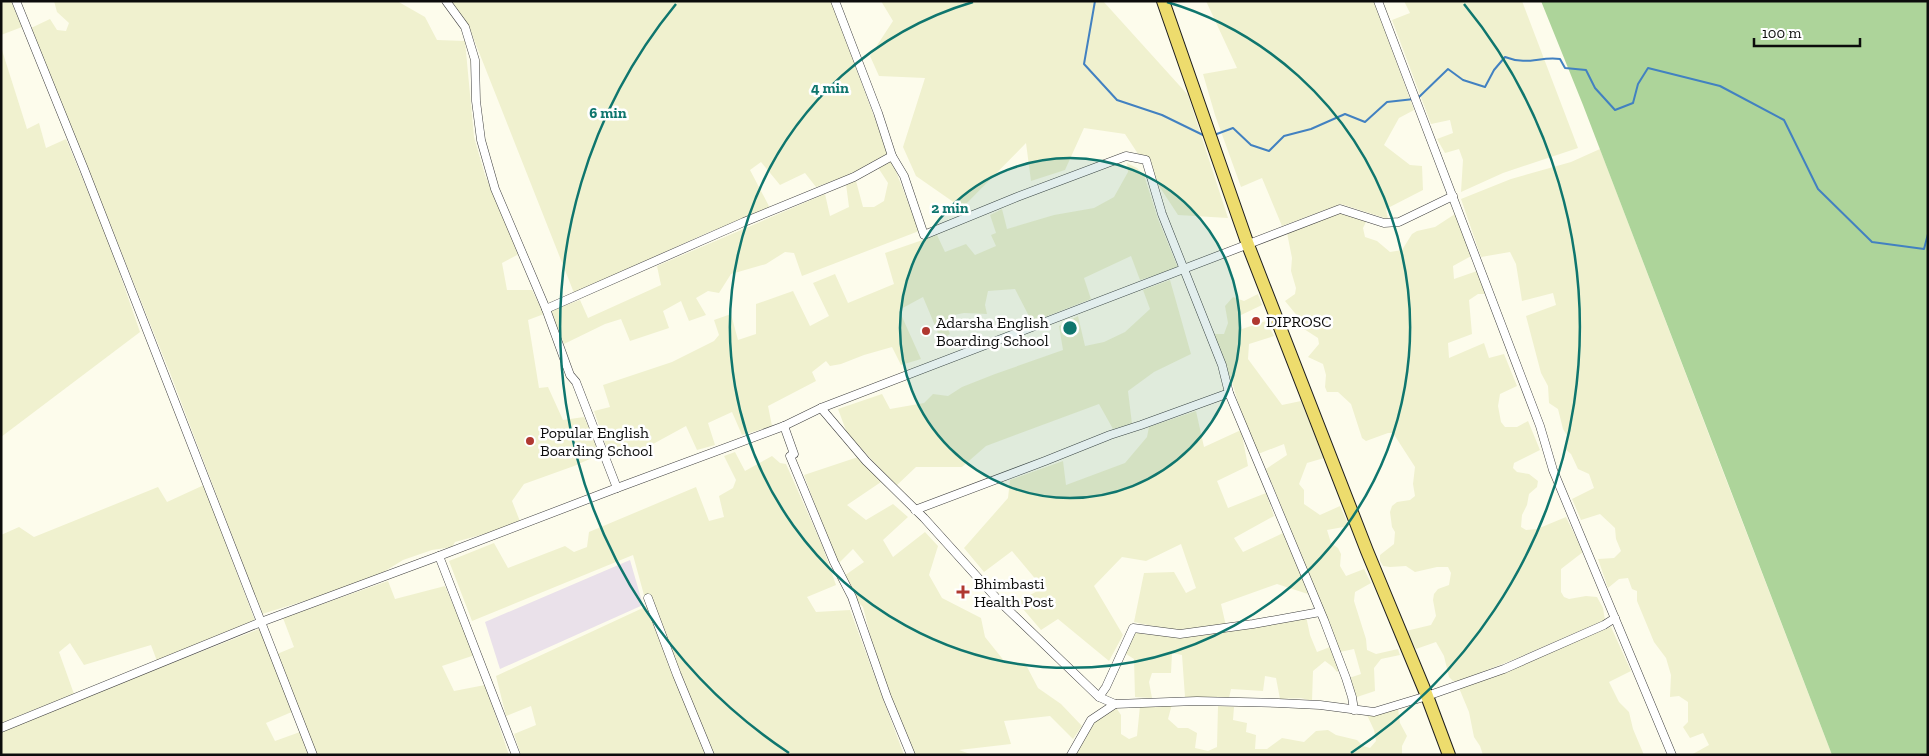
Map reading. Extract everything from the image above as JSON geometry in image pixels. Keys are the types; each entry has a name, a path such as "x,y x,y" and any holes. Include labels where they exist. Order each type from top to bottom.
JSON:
{"main road":[{"path":"1163,1 1248,245 1449,755"}],"street":[{"path":"16,1 84,169 313,755"},
{"path":"446,1 465,27 475,60 476,101 481,140 495,189 546,309 570,375 576,382 617,488"},
{"path":"835,1 878,113 892,156 904,176 924,235 1126,156 1146,160 1162,214 1222,364 1229,393 1320,612 1346,678 1354,710"},
{"path":"1378,1 1540,426 1552,470 1672,755"},
{"path":"546,309 744,222 854,177 892,156"},
{"path":"1,728 261,622 784,426 821,408 1183,268 1248,245 1306,220 1340,209 1384,223 1399,222 1453,196"},
{"path":"914,510 1045,461 1110,434 1141,425 1229,393"},
{"path":"821,408 866,461 999,601 1099,697 1115,704 1197,701 1233,702 1320,705 1374,712 1504,669 1604,625 1615,618"},
{"path":"784,426 794,454 790,456 834,562 852,597 887,697 911,755"},
{"path":"439,556 516,755"},
{"path":"648,598 710,755"},
{"path":"1099,697 1106,687 1133,628 1180,634 1254,624 1320,612"},
{"path":"1071,755 1091,720 1115,704"}],"shaded area":[{"path":"630,560 643,605 500,669 485,622"}],"green space":[{"path":"1,1 11,1 22,27 1,35"},
{"path":"54,1 397,1 425,17 437,40 465,41 474,137 485,175 519,254 502,263 507,290 532,290 544,314 528,320 539,388 548,387 563,420 584,417 601,454 524,484 512,501 521,524 455,542 452,547 432,550 403,560 369,581 262,614 170,373 31,28 50,19 57,30 66,31 69,23 57,12"},
{"path":"451,1 831,1 888,154 849,175 816,187 805,173 780,185 761,162 750,170 771,210 709,232 574,293 471,32"},
{"path":"881,1 1103,1 1188,95 1228,218 1178,215 1125,134 1084,128 1065,170 1031,181 1026,143 962,208 916,176 903,147 925,78 879,76 870,56 893,21"},
{"path":"1206,1 1374,1 1414,110 1399,118 1384,145 1410,165 1422,166 1423,190 1386,209 1388,219 1341,204 1282,226 1262,178 1241,187 1215,115 1203,74 1237,68"},
{"path":"1404,1 1522,1 1578,148 1503,173 1461,192 1463,160 1459,149 1445,153 1437,139 1453,133 1450,120 1431,124 1392,20 1410,13"},
{"path":"1541,1 1928,1 1928,755 1832,755 1583,105"},
{"path":"1,47 27,129 39,123 46,148 66,139 107,237 140,332 1,437"},
{"path":"1600,149 1832,755 1691,755 1709,745 1703,733 1690,738 1683,727 1688,722 1688,702 1679,696 1670,697 1671,675 1666,658 1654,642 1637,601 1637,591 1632,589 1628,578 1619,579 1608,588 1598,559 1614,558 1621,551 1616,539 1615,528 1600,514 1581,520 1572,499 1594,488 1589,474 1578,469 1571,454 1564,448 1568,437 1563,429 1558,409 1549,403 1548,386 1541,373 1526,316 1556,305 1553,293 1522,301 1516,264 1510,252 1481,257 1461,199 1511,179 1571,162"},
{"path":"892,161 919,231 802,276 794,253 785,252 766,264 731,274 719,293 708,291 696,298 706,315 689,321 681,301 663,311 669,328 630,341 621,319 605,324 564,344 550,311 580,300 588,318 661,285 657,266 825,194 830,216 849,207 846,184 856,181 863,207 874,207 884,201 888,183 877,166"},
{"path":"1127,163 1137,168 1144,175 1158,219 1178,268 1140,280 1131,256 1084,278 1091,299 1032,322 1015,289 988,291 985,305 987,314 964,313 949,316 946,325 950,334 941,340 923,297 899,310 921,359 901,365 892,347 841,364 830,366 826,361 812,372 816,381 768,406 772,426 742,435 732,412 708,423 715,445 697,450 686,426 642,450 634,447 625,447 610,458 594,411 610,407 603,385 672,362 714,341 719,335 714,320 731,314 738,340 756,334 756,304 793,291 810,326 829,316 813,283 835,274 848,303 894,284 885,253 937,235 945,252 966,244 975,255 996,246 991,235 996,233 990,215 1002,209 1007,229 1054,215 1094,208 1114,197 1128,172"},
{"path":"1343,212 1367,220 1363,228 1365,237 1377,241 1390,252 1402,250 1412,234 1417,231 1435,227 1455,214 1473,255 1453,266 1454,279 1477,271 1485,294 1478,294 1469,300 1472,334 1448,343 1449,358 1484,343 1489,358 1504,354 1517,386 1500,394 1498,406 1501,422 1505,427 1517,427 1528,421 1540,450 1514,463 1513,468 1517,472 1529,474 1538,481 1537,487 1529,494 1527,505 1522,515 1521,527 1526,530 1537,529 1566,517 1583,552 1561,569 1561,592 1564,597 1569,599 1586,596 1597,597 1603,608 1605,620 1459,681 1453,681 1449,677 1444,656 1436,642 1416,649 1406,631 1431,625 1436,616 1433,600 1434,594 1438,589 1449,585 1451,573 1448,567 1437,567 1415,572 1406,566 1383,566 1380,561 1380,555 1394,544 1395,532 1392,527 1390,512 1392,506 1397,502 1410,500 1415,496 1413,484 1415,467 1393,433 1366,441 1362,438 1351,404 1338,392 1327,392 1323,364 1308,357 1319,344 1318,338 1304,329 1303,323 1285,301 1295,294 1296,288 1291,271 1292,258 1287,233"},
{"path":"1170,280 1191,354 1154,372 1128,391 1132,424 1113,429 1099,404 986,446 962,467 916,467 896,486 847,433 838,409 882,394 890,409 924,403 933,394 948,396 962,387 1063,350 1059,326 1078,316 1085,346 1104,342 1125,332 1150,309 1143,290"},
{"path":"1258,294 1262,305 1239,316 1239,330 1266,321 1274,336 1249,344 1248,359 1282,405 1301,401 1324,458 1307,463 1299,484 1304,490 1304,504 1320,515 1340,506 1349,526 1327,530 1331,543 1338,548 1341,554 1340,566 1346,576 1364,569 1371,583 1355,592 1354,601 1366,639 1367,650 1376,654 1398,649 1400,655 1381,659 1374,668 1375,691 1357,697 1349,678 1361,674 1354,649 1340,652 1266,469 1287,455 1284,444 1258,454 1243,419 1232,382 1213,334 1224,334 1228,323 1225,306 1233,297 1244,301"},
{"path":"1196,411 1204,447 1241,430 1248,466 1217,481 1228,508 1266,493 1274,516 1234,538 1243,552 1283,533 1311,595 1277,584 1221,604 1226,626 1177,631 1134,622 1144,573 1174,572 1186,593 1196,588 1181,544 1146,561 1122,557 1094,586 1123,635 1109,661 1058,619 1041,630 1017,602 1043,588 1012,551 984,572 964,548 1008,498 1010,480 1063,461 1066,485 1125,463 1147,437 1149,427"},
{"path":"735,452 745,471 772,456 780,463 786,464 822,545 836,585 807,597 816,612 850,610 904,755 521,755 514,734 536,725 531,706 506,716 496,676 647,606 633,555 472,621 449,561 494,543 508,568 565,546 574,552 587,547 589,532 696,487 709,521 724,517 719,496 733,488 736,480 724,456"},
{"path":"858,457 881,482 847,505 866,520 893,504 908,517 883,540 893,557 925,532 938,546 929,575 942,598 981,618 985,637 1005,662 1025,663 1038,688 1061,704 1082,726 1073,739 1050,716 1004,721 1011,744 959,750 973,755 914,755 901,728 871,638 863,607 855,599 844,576 864,562 853,549 837,565 804,475"},
{"path":"204,485 255,621 157,661 151,645 84,665 70,643 59,652 74,694 1,723 1,535 19,527 34,537 158,487 167,502"},
{"path":"388,581 395,599 445,586 475,655 442,666 454,691 485,685 509,755 317,755 277,654 294,647 283,618"},
{"path":"1306,616 1310,635 1317,652 1330,647 1340,669 1337,672 1325,661 1313,671 1312,701 1301,698 1280,699 1276,678 1265,676 1263,691 1231,689 1229,698 1185,697 1182,655 1172,653 1171,673 1152,673 1149,682 1152,698 1135,697 1134,659 1123,652 1134,632 1150,635 1187,634"},
{"path":"1611,627 1631,671 1609,682 1619,702 1629,712 1633,729 1644,755 1483,755 1474,737 1469,712 1459,688"},
{"path":"259,629 294,711 266,723 275,741 300,732 309,755 1,755 1,730"},
{"path":"1172,704 1168,719 1178,728 1188,728 1197,733 1195,748 1208,751 1217,747 1218,706 1234,707 1233,720 1247,723 1246,732 1256,735 1255,749 1267,749 1282,738 1304,742 1316,731 1328,730 1336,735 1357,740 1363,746 1370,748 1376,741 1374,730 1367,715 1398,709 1400,723 1407,736 1402,746 1402,755 1075,755 1094,717 1102,711 1117,709 1121,715 1121,734 1129,739 1137,736 1140,706"}],"waterway":[{"path":"1095,1 1084,64 1117,100 1162,115 1205,136"},
{"path":"1418,98 1448,69 1463,80 1485,87 1494,70 1505,57 1520,61 1560,59 1565,68 1586,70 1595,88 1615,110 1633,103 1638,84 1648,68 1720,86 1784,120 1818,189 1872,242 1924,249 1928,234"},
{"path":"1214,135 1233,128 1251,145 1269,151 1284,136 1311,129 1345,114 1365,122 1387,102 1414,99"}],"place":[{"name":"DIPROSC","path":"1256,321"},
{"name":"Adarsha English Boarding School","path":"926,331"},
{"name":"Popular English Boarding School","path":"530,441"},
{"name":"Bhimbasti Health Post","path":"963,592"}]}
